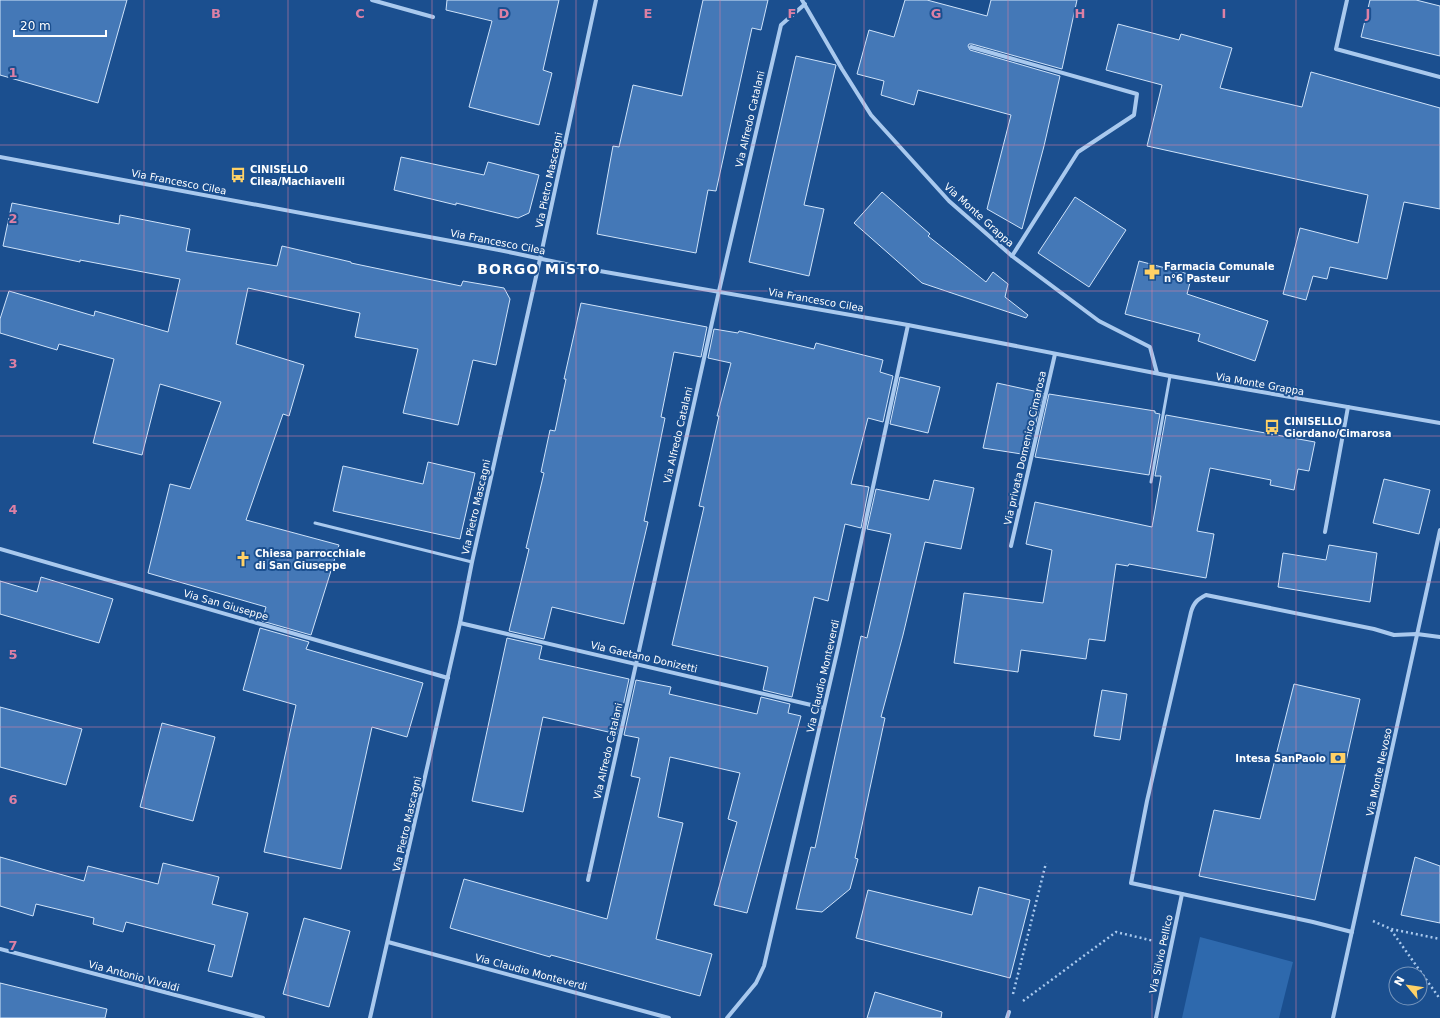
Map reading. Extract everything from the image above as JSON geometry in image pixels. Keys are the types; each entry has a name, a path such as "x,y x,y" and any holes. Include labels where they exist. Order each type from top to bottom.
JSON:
{"street":[{"path":"372,0 433,17"},
{"name":"Via Pietro Mascagni","path":"370,1018 448,678 472,562 596,0"},
{"path":"1347,0 1336,49 1440,77"},
{"name":"Via Monte Grappa","path":"804,2 842,69 871,115 949,201 1012,256 1099,321 1150,347 1157,373 1440,423"},
{"name":"Via Alfredo Catalani","path":"588,880 635,663 780,25 804,2"},
{"path":"971,47 1137,94 1134,115 1078,152 1012,256"},
{"name":"Via Francesco Cilea","path":"0,156 540,259 908,325 1157,373"},
{"name":"Via Claudio Monteverdi","path":"727,1018 756,983 764,966 841,636 908,325"},
{"name":"Via privata Domenico Cimarosa","path":"1011,546 1055,354"},
{"path":"1325,532 1348,407"},
{"name":"Via Monte Nevoso","path":"1333,1018 1440,530"},
{"name":"Via San Giuseppe","path":"0,549 448,678"},
{"path":"1352,932 1313,922 1131,884 1147,801 1191,612 1194,604 1199,598 1206,595 1218,596 1374,629 1394,635 1417,634 1440,638"},
{"name":"Via Gaetano Donizetti","path":"460,623 824,708"},
{"name":"Via Silvio Pellico","path":"1156,1018 1182,894"},
{"name":"Via Claudio Monteverdi","path":"388,942 669,1018"},
{"name":"Via Antonio Vivaldi","path":"0,949 263,1018"},
{"path":"1007,1018 1008,1012"}],"lane":[{"path":"1151,482 1170,376"},
{"path":"315,523 472,562"}],"path":[{"path":"1008,1012 1046,863"},
{"path":"1440,939 1391,929 1440,999"},
{"path":"1008,1012 1116,932 1172,945"}],"shaded area":[{"path":"1200,937 1293,962 1279,1018 1182,1018"}],"building":[{"path":"0,0 127,0 98,103 0,75"},
{"path":"447,0 559,0 543,70 552,73 539,125 469,107 492,21 446,10"},
{"path":"703,0 768,0 761,30 752,28 716,191 708,190 696,253 597,234 613,146 619,147 633,85 682,96"},
{"path":"905,0 927,0 987,16 991,0 1077,0 1062,69 972,44 969,44 968,46 970,50 1060,76 1044,146 1022,229 987,209 1011,115 918,90 914,105 881,95 884,81 857,74 869,30 894,37"},
{"path":"1370,0 1416,0 1440,6 1440,56 1361,37"},
{"path":"1118,24 1179,40 1181,34 1232,48 1220,88 1302,107 1311,72 1440,108 1440,209 1404,202 1387,279 1330,267 1327,279 1313,276 1306,300 1283,294 1300,228 1358,243 1368,195 1147,146 1162,85 1106,70"},
{"path":"796,56 836,65 804,205 824,209 809,276 749,262"},
{"path":"401,157 484,175 488,162 539,175 529,213 518,218 394,190"},
{"path":"882,192 930,234 928,236 986,282 993,272 1008,284 1005,297 1028,315 1026,318 922,283 854,223"},
{"path":"1075,197 1126,230 1089,287 1038,253"},
{"path":"12,203 119,224 120,215 190,229 186,251 277,266 282,246 351,263 461,286 463,281 504,288 510,299 496,365 473,360 458,425 403,413 418,349 355,337 360,313 248,288 236,344 304,365 289,416 283,414 246,520 339,545 311,635 262,621 266,607 148,573 170,484 190,489 221,402 160,384 142,455 93,443 114,359 59,344 57,350 0,333 0,319 9,291 94,316 95,311 168,332 180,279 80,260 80,262 3,246"},
{"path":"1139,261 1192,275 1187,294 1268,321 1255,361 1198,341 1200,334 1125,314"},
{"path":"581,303 707,327 701,357 674,352 661,417 665,418 644,521 648,522 624,624 552,607 544,639 509,631 529,549 526,548 544,473 541,472 550,430 555,431 566,379 564,379"},
{"path":"714,329 738,333 739,331 814,349 816,343 883,360 880,372 893,376 883,422 868,418 851,484 869,487 861,528 845,524 828,601 814,597 792,697 763,690 768,667 672,645 704,507 699,506 719,416 717,416 731,363 708,358"},
{"path":"900,377 940,387 928,433 890,424"},
{"path":"997,383 1043,393 1028,455 983,448"},
{"path":"1049,394 1155,411 1155,413 1160,414 1149,475 1035,457"},
{"path":"1166,415 1315,442 1309,471 1298,469 1294,490 1270,485 1271,480 1210,468 1197,531 1214,534 1206,578 1129,564 1128,566 1116,564 1105,641 1089,639 1086,659 1021,650 1018,672 954,663 964,593 1043,603 1052,550 1026,544 1035,502 1152,527 1161,476 1155,476"},
{"path":"428,462 475,473 460,539 333,511 343,466 423,484"},
{"path":"1384,479 1430,490 1419,534 1373,523"},
{"path":"934,480 974,488 961,549 925,542 903,635 881,717 885,718 855,858 858,859 850,889 822,912 796,909 811,847 815,848 861,636 867,638 891,534 867,529 876,489 929,500"},
{"path":"1329,545 1377,553 1370,602 1278,587 1283,553 1326,560"},
{"path":"41,577 113,599 99,643 0,614 0,581 37,592"},
{"path":"260,628 309,642 306,649 423,683 407,737 372,727 341,869 264,852 296,705 243,690"},
{"path":"507,638 542,646 539,659 629,679 617,734 543,717 523,812 472,801"},
{"path":"636,680 671,687 669,694 757,714 761,697 790,704 788,713 801,716 747,913 714,905 737,822 728,819 740,773 670,757 658,817 683,823 656,939 712,954 700,996 551,955 550,957 450,928 464,879 607,919 640,778 631,776 639,738 624,735"},
{"path":"1294,684 1360,699 1315,900 1199,876 1214,810 1260,819"},
{"path":"1102,690 1127,694 1120,740 1094,736"},
{"path":"0,707 82,729 66,785 0,767"},
{"path":"162,723 215,737 193,821 140,807"},
{"path":"0,857 84,881 88,866 158,884 163,863 219,877 212,904 248,913 232,977 208,971 215,945 126,922 123,932 93,924 94,918 36,904 33,916 0,906"},
{"path":"1415,857 1440,866 1440,923 1401,915"},
{"path":"979,887 1030,900 1010,978 856,938 868,890 972,915"},
{"path":"304,918 350,931 329,1007 283,994"},
{"path":"0,983 107,1009 105,1018 0,1018"},
{"path":"875,992 942,1012 941,1018 867,1018"}],"place":[{"name":"CINISELLO Cilea/Machiavelli","path":"238,175"},
{"name":"Farmacia Comunale n°6 Pasteur","path":"1152,272"},
{"name":"CINISELLO Giordano/Cimarosa","path":"1272,427"},
{"name":"Chiesa parrocchiale di San Giuseppe","path":"243,559"},
{"name":"Intesa SanPaolo","path":"1338,758"}],"district":[{"name":"BORGO MISTO","path":"539,269"}]}
